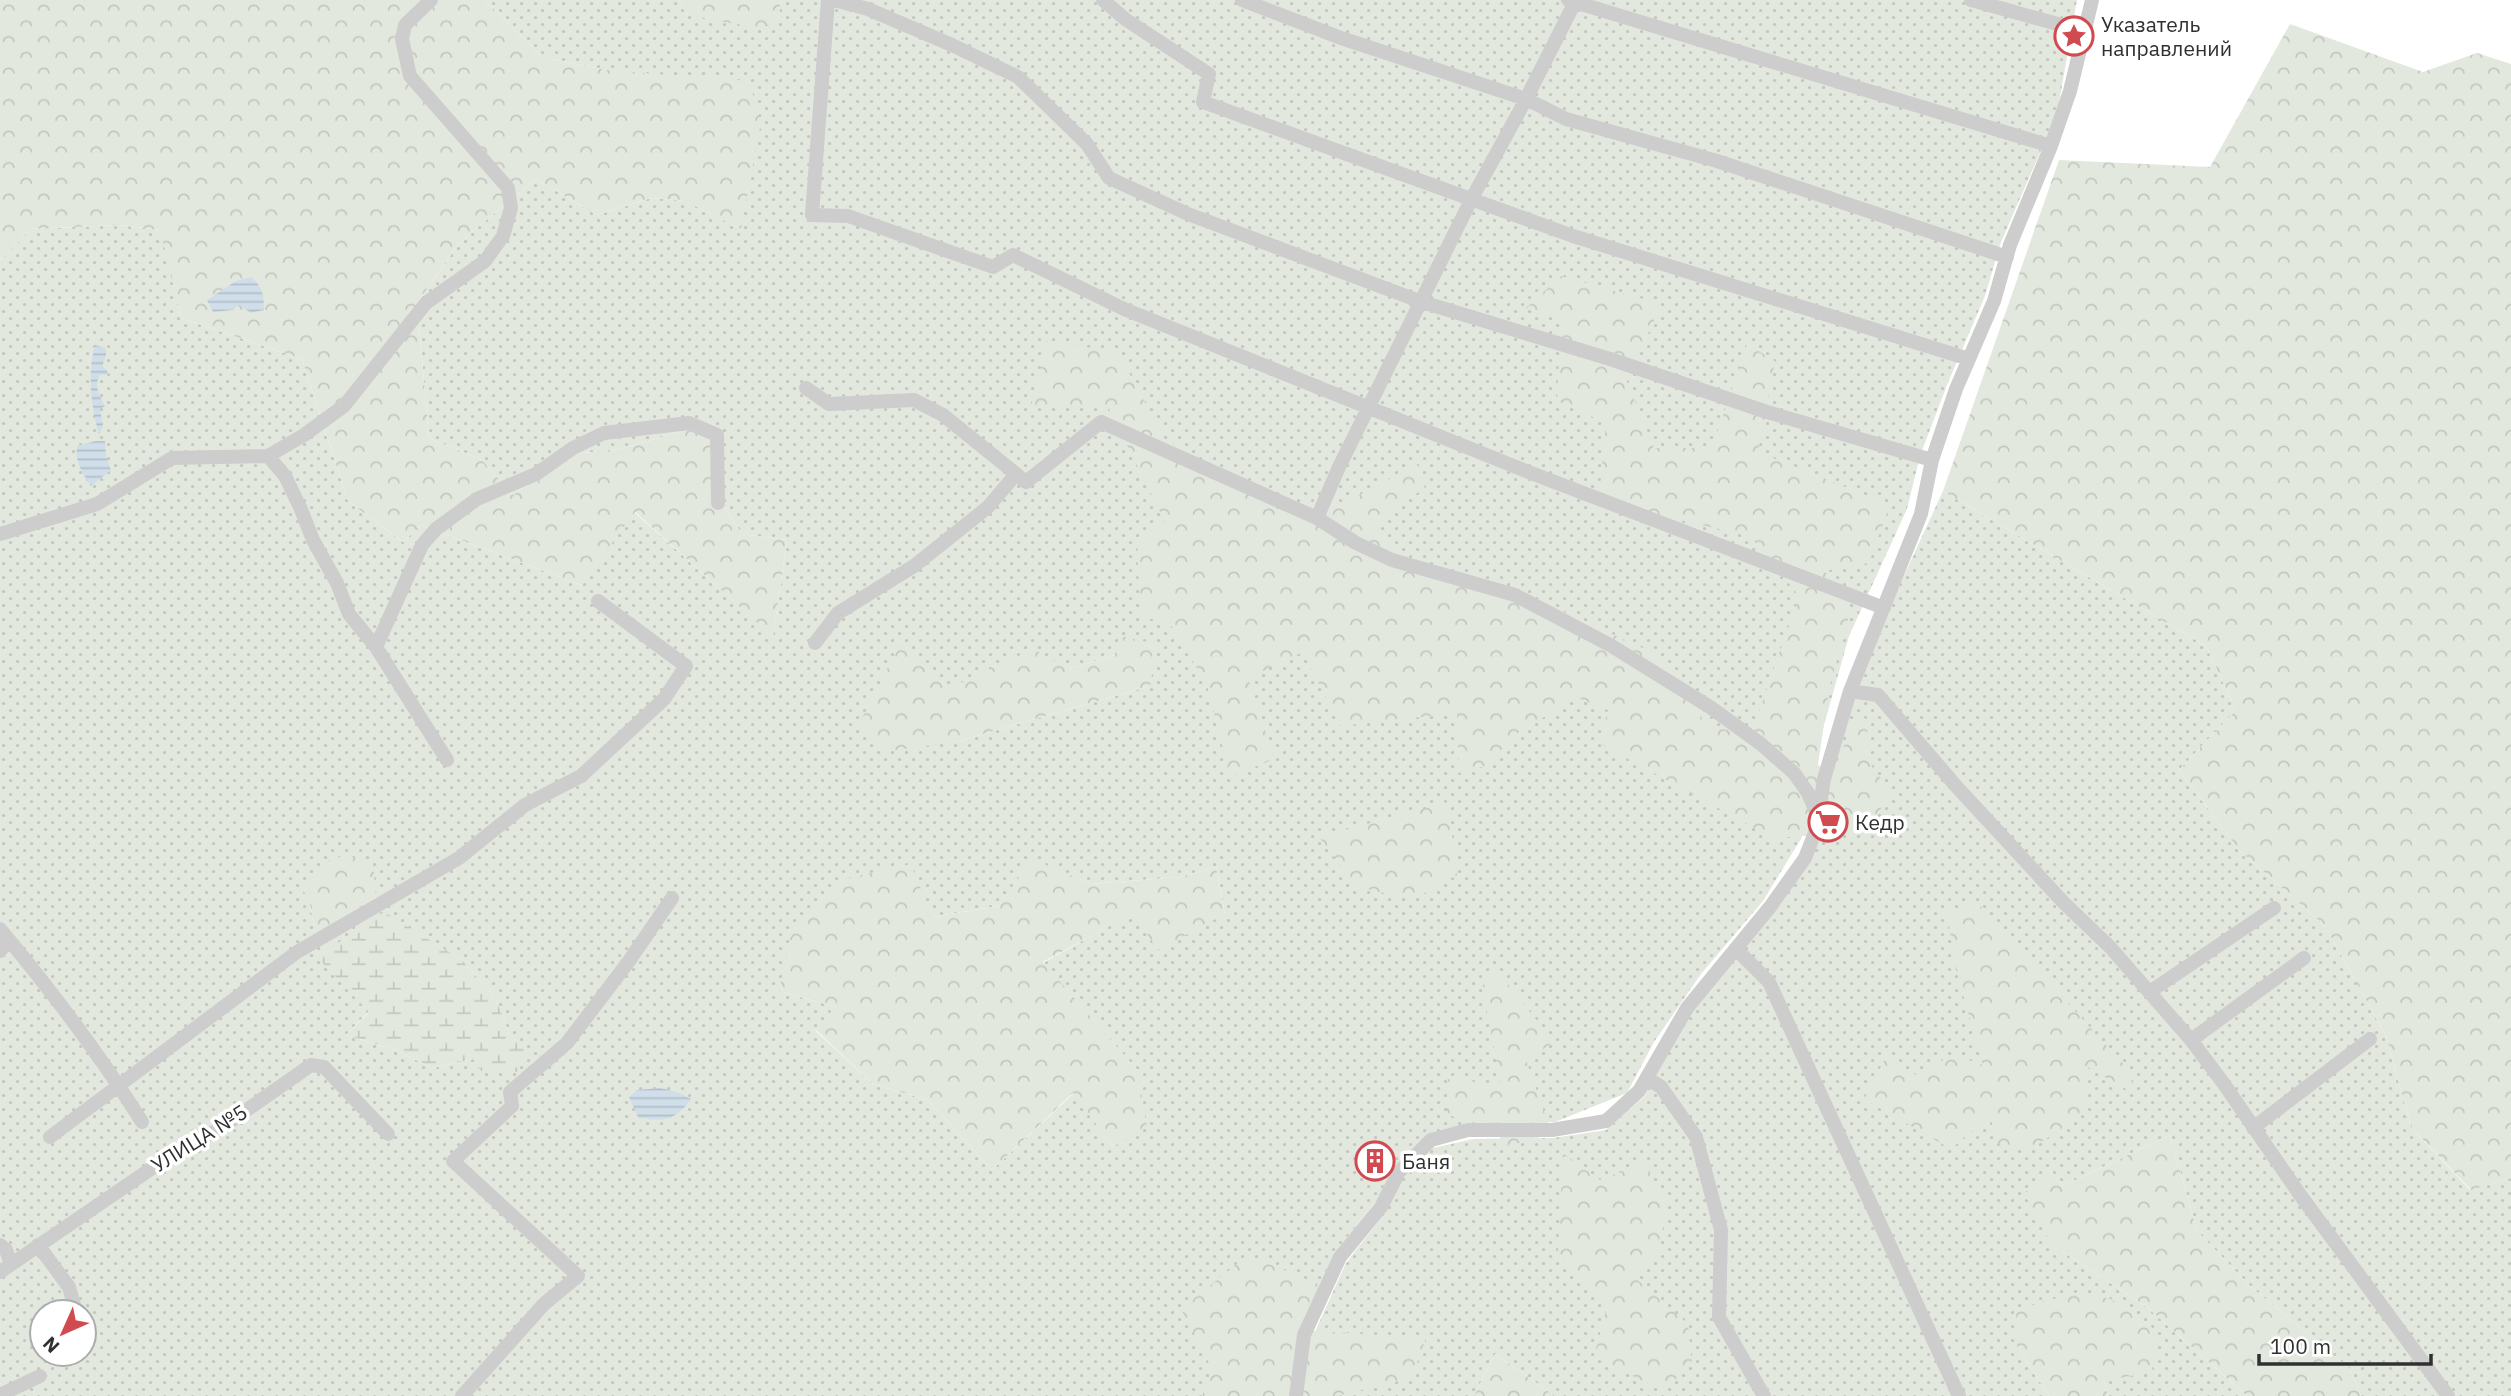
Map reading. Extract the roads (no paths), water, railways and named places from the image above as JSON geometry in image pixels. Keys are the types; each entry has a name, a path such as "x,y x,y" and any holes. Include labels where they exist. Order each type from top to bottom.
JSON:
{"street":[{"path":"0,534 97,504 172,457 268,456 304,435 344,405 426,303 485,261 503,236 511,208 508,188 410,76 402,39 405,25 431,0"},
{"path":"828,0 813,215 848,216 993,267 1013,255 1124,309 1531,473 1884,608"},
{"path":"834,0 868,9 1018,77 1087,144 1109,178 1188,214 1422,302 1610,359 1767,412 1932,460"},
{"path":"1103,0 1125,19 1209,75 1203,102 1471,200 1645,259 1969,359"},
{"path":"1241,0 1341,38 1526,99 1566,119 1717,161 2007,257"},
{"path":"1971,0 2083,31"},
{"path":"1296,1396 1304,1335 1340,1257 1381,1207 1399,1172 1431,1140 1468,1130 1552,1130 1606,1121 1639,1091 1687,1008 1770,907 1805,858 1816,830 1824,779 1850,691 1921,514 1932,460 1956,389 1994,301 2007,257 2051,146 2070,91 2092,0"},
{"path":"1317,518 1339,467 1471,200 1526,99 1573,1 2051,146"},
{"path":"806,388 829,404 914,400 943,415 1026,482 1101,422 1317,518 1392,560 1515,595 1651,668 1761,744 1794,773 1808,793 1818,815"},
{"path":"376,647 422,545 436,529 477,499 536,474 573,448 604,433 689,423 717,435 718,503"},
{"path":"268,456 290,486 349,614 376,647 447,760"},
{"path":"816,643 838,613 914,566 988,507 1016,474"},
{"path":"50,1137 298,952 459,858 526,805 581,776 664,699 686,666 598,601"},
{"path":"1850,691 1878,695 1983,816 2151,991 2224,1084 2253,1128 2448,1396"},
{"path":"462,1396 544,1304 578,1276 453,1161 512,1106 510,1093 567,1043 629,961 672,898"},
{"path":"2151,991 2274,908"},
{"path":"3,940 119,1084 142,1122"},
{"path":"1736,949 1769,982 1959,1396"},
{"path":"2191,1040 2304,958"},
{"path":"2253,1128 2370,1039"},
{"name":"УЛИЦА №5","path":"6,1268 180,1149 218,1130 311,1065 324,1067 388,1134"},
{"path":"1647,1078 1661,1087 1696,1137 1721,1230 1719,1317 1764,1396"},
{"path":"0,1245 6,1250 6,1268"},
{"path":"38,1245 69,1286 72,1298"},
{"path":"0,1395 40,1376"}],"place":[{"name":"Указатель направлений","path":"2074,36"},
{"name":"Кедр","path":"1828,822"},
{"name":"Баня","path":"1375,1161"}]}
